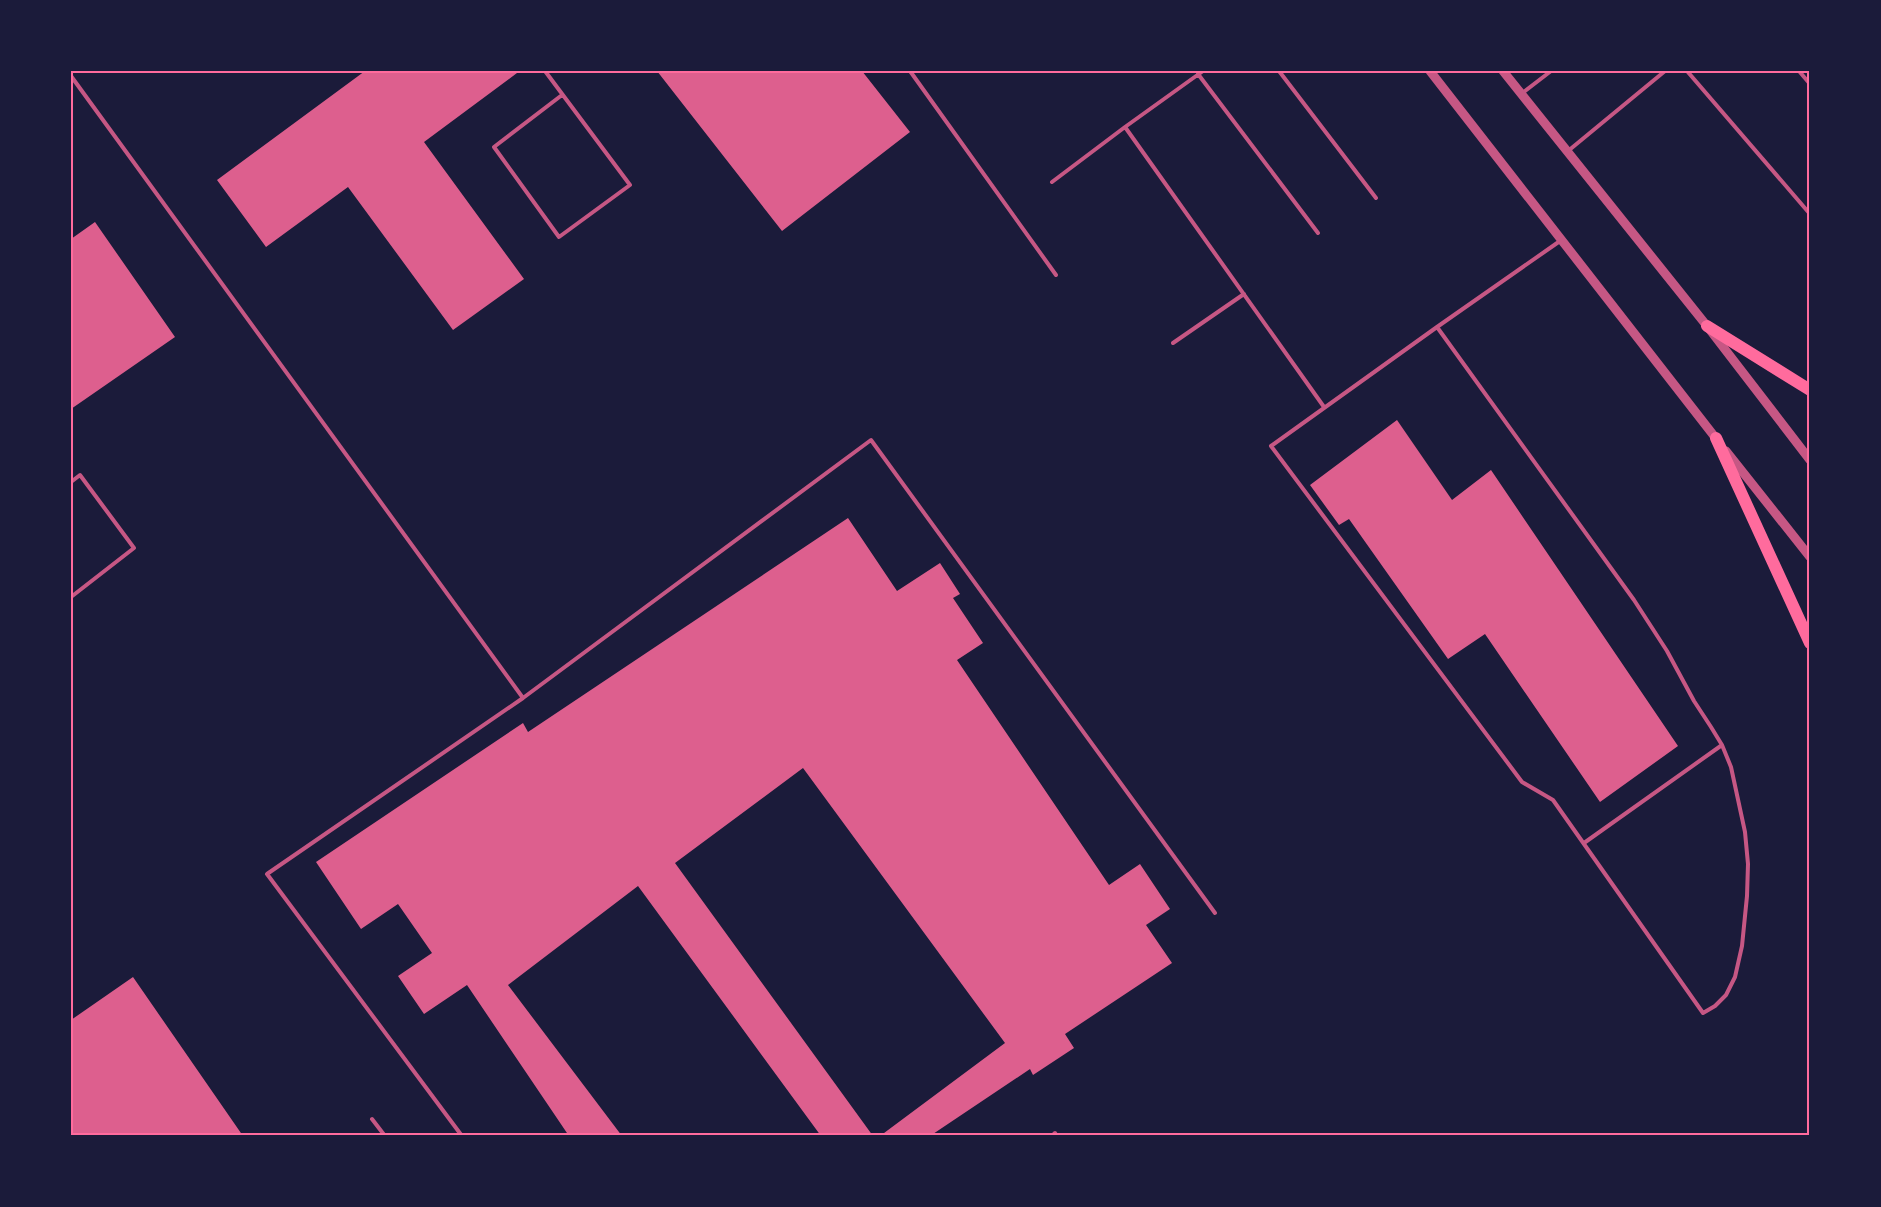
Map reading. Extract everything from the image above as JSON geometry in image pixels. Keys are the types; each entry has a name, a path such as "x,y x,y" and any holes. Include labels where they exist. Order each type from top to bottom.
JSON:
{"main road":[{"path":"1708,326 1810,390"},
{"path":"1716,438 1810,642"}],"street":[{"path":"1430,71 1810,557"},
{"path":"1503,71 1708,326 1810,460"}],"lane":[{"path":"545,71 630,185 559,236 494,147 562,95"},
{"path":"910,71 1056,275"},
{"path":"1052,182 1202,71"},
{"path":"1279,71 1376,198"},
{"path":"1521,94 1551,71"},
{"path":"1568,151 1665,71"},
{"path":"1686,71 1810,214"},
{"path":"1799,71 1810,84"},
{"path":"1198,74 1318,233"},
{"path":"71,76 522,698"},
{"path":"1125,127 1324,407"},
{"path":"1436,327 1634,600 1667,651 1694,701 1722,745 1731,767 1745,832 1748,864 1742,946 1737,970 1726,995 1715,1006 1703,1013 1553,800 1522,782 1271,446 1436,327 1562,240"},
{"path":"1173,343 1244,294"},
{"path":"462,1136 266,874 522,698 871,440 1215,913"},
{"path":"71,482 80,475 134,548 71,597"},
{"path":"1584,843 1722,745"},
{"path":"372,1119 385,1136"},
{"path":"1052,1136 1055,1133 1057,1136"}],"building":[{"path":"365,71 516,71 517,73 424,142 524,279 453,330 348,187 266,247 217,180"},
{"path":"657,71 862,71 910,132 782,231"},
{"path":"95,222 175,337 71,409 71,239"},
{"path":"1397,420 1452,500 1491,470 1678,746 1600,802 1485,634 1448,659 1349,519 1339,525 1310,485"},
{"path":"848,518 897,591 940,563 960,594 953,598 983,643 957,660 1109,885 1140,864 1170,909 1146,925 1172,963 1065,1034 1074,1048 1033,1075 1030,1069 930,1136 880,1136 1005,1043 803,768 675,863 873,1136 821,1136 638,886 508,985 622,1136 569,1136 467,985 424,1014 398,976 432,953 398,904 361,929 316,862 523,723 528,732"},
{"path":"133,977 243,1136 71,1136 71,1020"}]}
